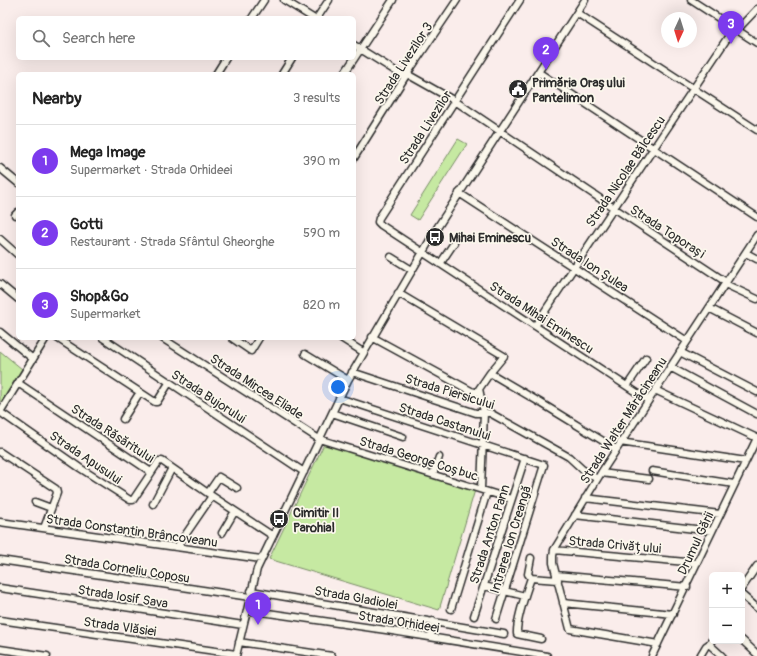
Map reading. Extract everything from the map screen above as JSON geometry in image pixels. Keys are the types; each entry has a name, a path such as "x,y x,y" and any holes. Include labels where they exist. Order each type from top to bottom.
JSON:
{"street":[{"path":"253,16 264,0"},
{"path":"284,0 309,16"},
{"path":"318,16 329,0"},
{"path":"356,55 393,0"},
{"name":"Strada Livezilor 3","path":"356,155 457,0"},
{"name":"Strada Livezilor","path":"422,253 381,225 378,220 520,0"},
{"path":"236,655 257,568 338,398 363,352 422,253 585,0"},
{"path":"695,1 757,43"},
{"name":"Strada Nicolae Bălcescu","path":"535,326 693,88 735,29 757,9"},
{"path":"577,13 757,130"},
{"name":"Strada Toporași","path":"356,46 406,76 455,101 725,283 757,299"},
{"path":"217,72 225,60"},
{"path":"283,72 291,60"},
{"path":"345,72 353,60"},
{"path":"538,72 757,217"},
{"path":"0,168 16,181"},
{"name":"Strada Ion Șulea","path":"460,193 687,341"},
{"name":"Strada Walter Mărăcineanu","path":"554,550 620,442 757,235"},
{"path":"0,240 16,253"},
{"path":"440,264 454,243"},
{"name":"Strada Mihai Eminescu","path":"422,253 648,400"},
{"path":"746,253 757,259"},
{"path":"391,257 412,270"},
{"path":"0,284 16,297"},
{"path":"398,293 504,356 480,386 479,393 484,412 482,445 484,491 451,609"},
{"path":"709,308 757,332"},
{"path":"0,332 33,359"},
{"path":"372,337 471,391 479,393"},
{"path":"1,409 45,340"},
{"path":"60,340 156,402 169,383"},
{"name":"Strada Bujorului","path":"106,340 304,472"},
{"name":"Strada Mircea Eliade","path":"165,340 319,439"},
{"path":"235,340 251,351 258,340"},
{"path":"344,340 363,352"},
{"path":"680,352 757,392"},
{"path":"305,354 348,380"},
{"path":"627,386 646,358"},
{"path":"670,367 757,414"},
{"name":"Strada Piersicului","path":"352,372 476,413 490,413 569,457 582,469 599,476"},
{"path":"490,373 541,402 616,449"},
{"name":"Strada Răsăritului","path":"18,383 151,472 160,460 273,536"},
{"path":"655,390 757,438"},
{"path":"123,419 140,392"},
{"name":"Strada Castanului","path":"338,398 544,465"},
{"name":"Strada Apusului","path":"1,409 80,468 132,500 151,472"},
{"path":"332,413 403,437"},
{"name":"Drumul Gării","path":"652,656 687,587 734,484 757,438"},
{"name":"Strada George Coșbuc","path":"319,439 511,499"},
{"path":"620,442 746,461"},
{"path":"0,452 56,489 57,493 44,528"},
{"path":"433,474 439,457"},
{"name":"Strada Anton Pann","path":"474,616 525,458"},
{"name":"Intrarea Ion Creangă","path":"496,619 544,465"},
{"path":"153,504 172,468"},
{"path":"652,471 734,484"},
{"path":"599,476 649,479"},
{"path":"177,547 219,477 237,488"},
{"path":"585,498 720,514"},
{"path":"35,502 51,508"},
{"path":"222,533 235,511"},
{"path":"575,515 712,531"},
{"name":"Strada Constantin Brâncoveanu","path":"0,522 261,559"},
{"path":"554,550 553,558 557,578 570,629 658,644"},
{"name":"Strada Crivățului","path":"554,550 698,562"},
{"path":"531,558 528,574 531,578 525,596 517,634 541,639"},
{"name":"Strada Corneliu Coposu","path":"0,560 250,594"},
{"path":"745,584 757,566"},
{"path":"531,578 557,578 687,587"},
{"path":"484,586 525,596"},
{"name":"Strada Iosif Sava","path":"0,588 243,625"},
{"name":"Strada Gladiolei","path":"250,594 433,621 504,634"},
{"path":"745,598 757,608"},
{"path":"563,603 673,614"},
{"name":"Strada Orhideei","path":"247,610 547,656"},
{"name":"Strada Vlăsiei","path":"0,620 236,655"},
{"path":"431,637 433,621"},
{"path":"239,642 332,656"},
{"path":"745,643 757,654"},
{"path":"700,656 709,644"},
{"path":"713,644 722,656"},
{"path":"0,649 47,656"}],"green space":[{"path":"458,139 467,144 418,220 410,215"},
{"path":"0,351 22,369 1,402 0,401"},
{"path":"324,444 475,490 439,610 269,559"}],"place":[{"name":"Shop&Go","path":"731,44"},
{"name":"Gotti","path":"546,70"},
{"name":"Primăria Orașului Pantelimon","path":"518,89"},
{"name":"Mihai Eminescu","path":"435,237"},
{"name":"Cimitir II Parohial","path":"279,519"},
{"name":"Mega Image","path":"258,625"}]}
